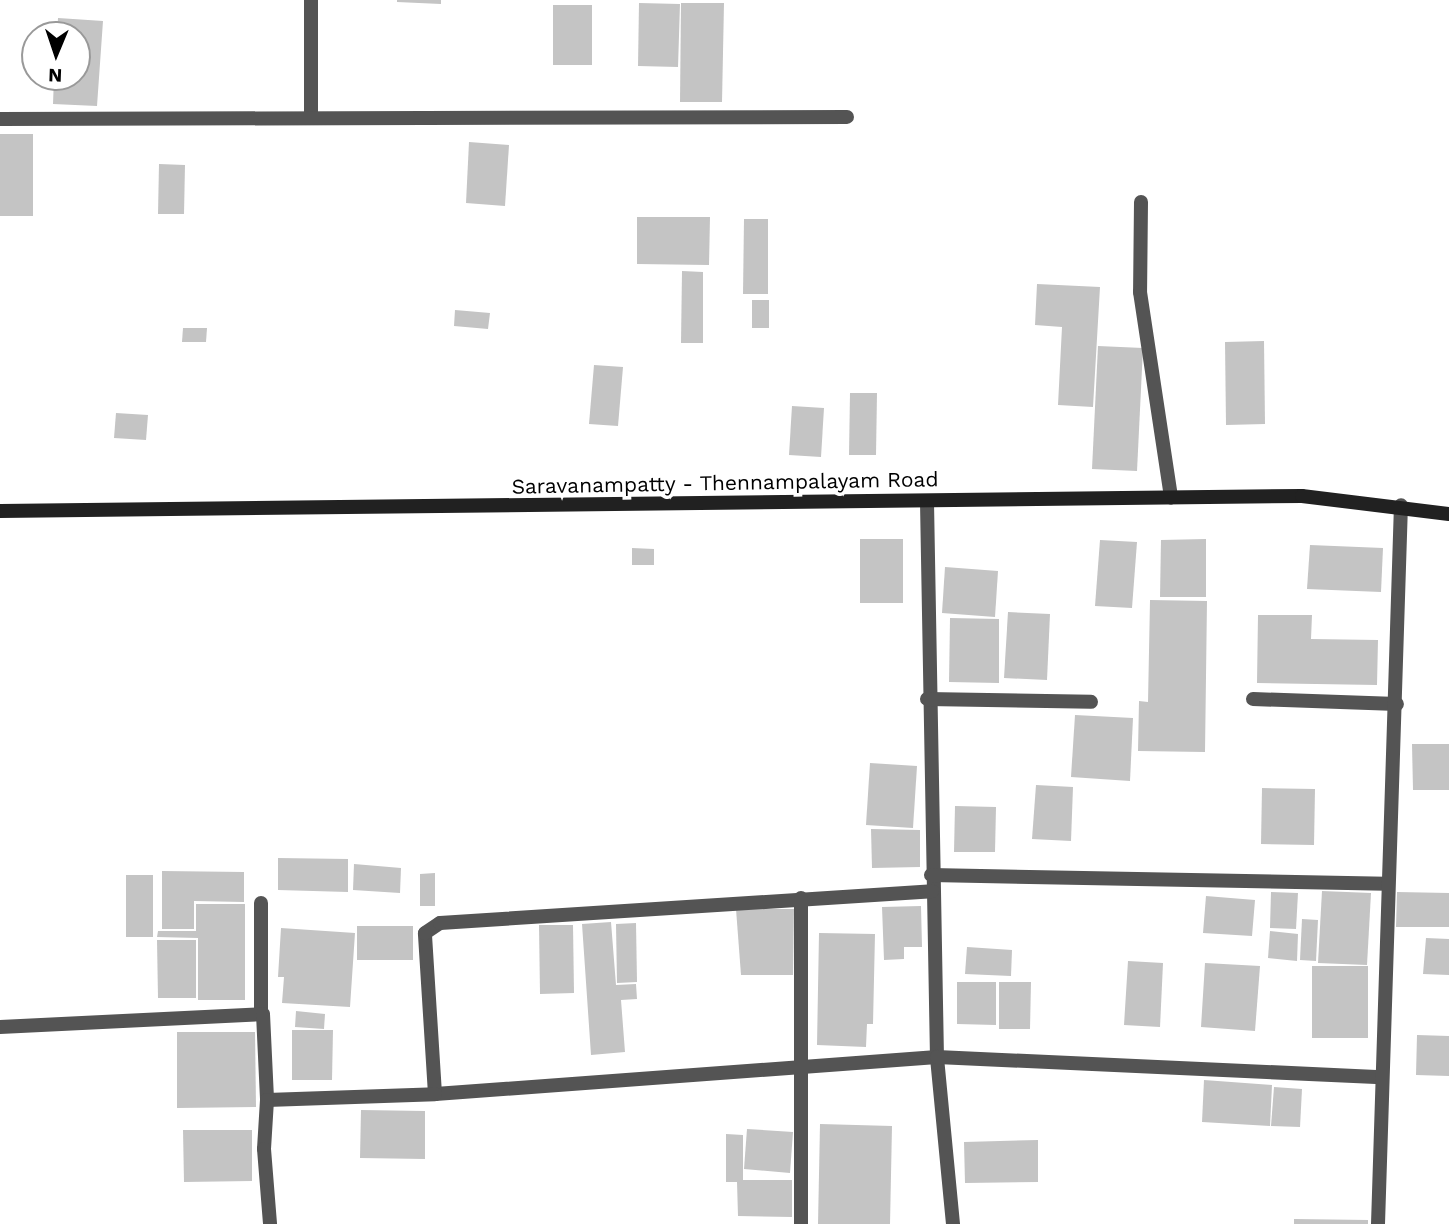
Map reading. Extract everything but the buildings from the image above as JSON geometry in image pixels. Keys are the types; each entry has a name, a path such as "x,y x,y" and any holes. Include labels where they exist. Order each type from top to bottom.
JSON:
{"main road":[{"name":"Saravanampatty - Thennampalayam Road","path":"0,511 1301,496 1401,505 1449,514"}],"street":[{"path":"311,0 311,118"},
{"path":"0,119 847,117"},
{"path":"1141,202 1140,292 1171,498"},
{"path":"927,502 927,699 937,1057 953,1224"},
{"path":"1378,1224 1386,884 1397,705 1401,505"},
{"path":"927,699 1091,702"},
{"path":"1253,699 1397,705"},
{"path":"931,874 1386,884"},
{"path":"435,1094 425,933 440,923 932,891"},
{"path":"800,898 801,1224"},
{"path":"261,903 261,1014 267,1100 264,1149 270,1224"},
{"path":"0,1027 261,1014"},
{"path":"267,1100 435,1094 937,1057 1382,1076"}]}
